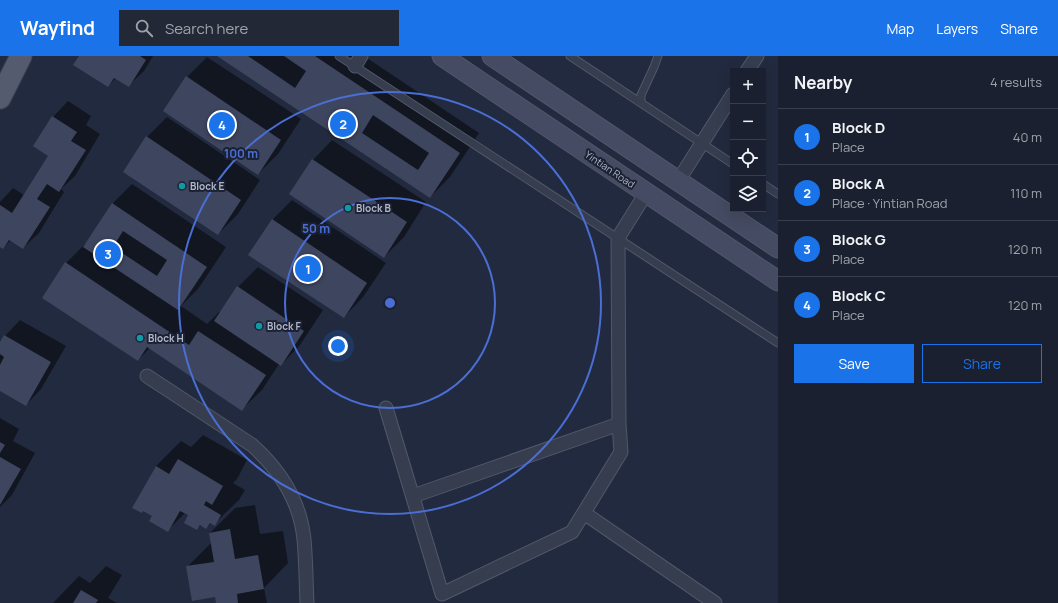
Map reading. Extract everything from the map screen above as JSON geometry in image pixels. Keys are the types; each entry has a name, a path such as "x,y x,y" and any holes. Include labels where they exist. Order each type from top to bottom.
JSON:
{"main road":[{"path":"0,98 21,56"}],"street":[{"name":"Yintian Road","path":"442,56 778,281"},
{"path":"492,56 778,248"},
{"path":"749,68 757,56"},
{"path":"678,181 730,99"},
{"path":"386,408 442,594 572,532 620,452 618,238 646,193"},
{"path":"147,376 252,445 269,461 283,480 297,508 304,538 306,603"},
{"path":"413,496 619,424"},
{"path":"584,513 715,603"}],"lane":[{"path":"340,56 358,61 618,238 778,343"},
{"path":"570,56 730,162"},
{"path":"641,103 641,94 658,56"},
{"path":"766,186 778,194"}],"building":[{"path":"79,56 140,56 146,60 129,87 114,78 108,87 73,65"},
{"path":"217,56 248,56 295,88 306,71 284,56 315,56 460,153 430,198","holes":["373,115 429,153 418,170 362,133"]},
{"path":"186,76 281,140 258,175 163,111"},
{"path":"52,116 77,132 71,141 86,150 59,192 47,184 37,199 50,207 23,249 9,240 3,249 0,247 0,205 12,213 48,156 33,146"},
{"name":"Block E","path":"146,136 241,200 218,235 123,172"},
{"name":"Block B","path":"312,159 407,222 384,258 289,194"},
{"path":"112,203 207,267 178,310 83,247","holes":["123,231 167,260 157,276 113,247"]},
{"path":"272,219 367,283 344,318 248,255"},
{"name":"Block H","path":"65,262 189,345 198,331 266,375 242,411 147,347 138,361 42,298"},
{"name":"Block F","path":"237,286 304,331 281,366 214,321"},
{"path":"4,335 51,362 26,406 0,391 0,365 4,357 0,354 0,342"},
{"path":"0,442 5,445 0,453"},
{"path":"0,457 21,469 0,505"},
{"path":"178,459 223,486 212,505 206,501 204,505 221,515 215,526 210,523 206,529 200,525 197,530 184,523 188,515 180,511 168,532 149,521 152,516 143,511 142,513 132,508 156,466 169,474"},
{"path":"230,529 235,559 258,555 264,589 237,594 238,603 216,603 215,597 192,601 186,566 214,562 209,533"},
{"path":"81,590 98,600 96,603 73,603"}],"place":[{"name":"Block A","path":"343,124"},
{"name":"Block C","path":"222,125"},
{"name":"Block E","path":"182,186"},
{"name":"Block B","path":"348,208"},
{"name":"Block G","path":"108,254"},
{"name":"Block D","path":"308,269"},
{"name":"Block F","path":"259,326"},
{"name":"Block H","path":"140,338"}]}
